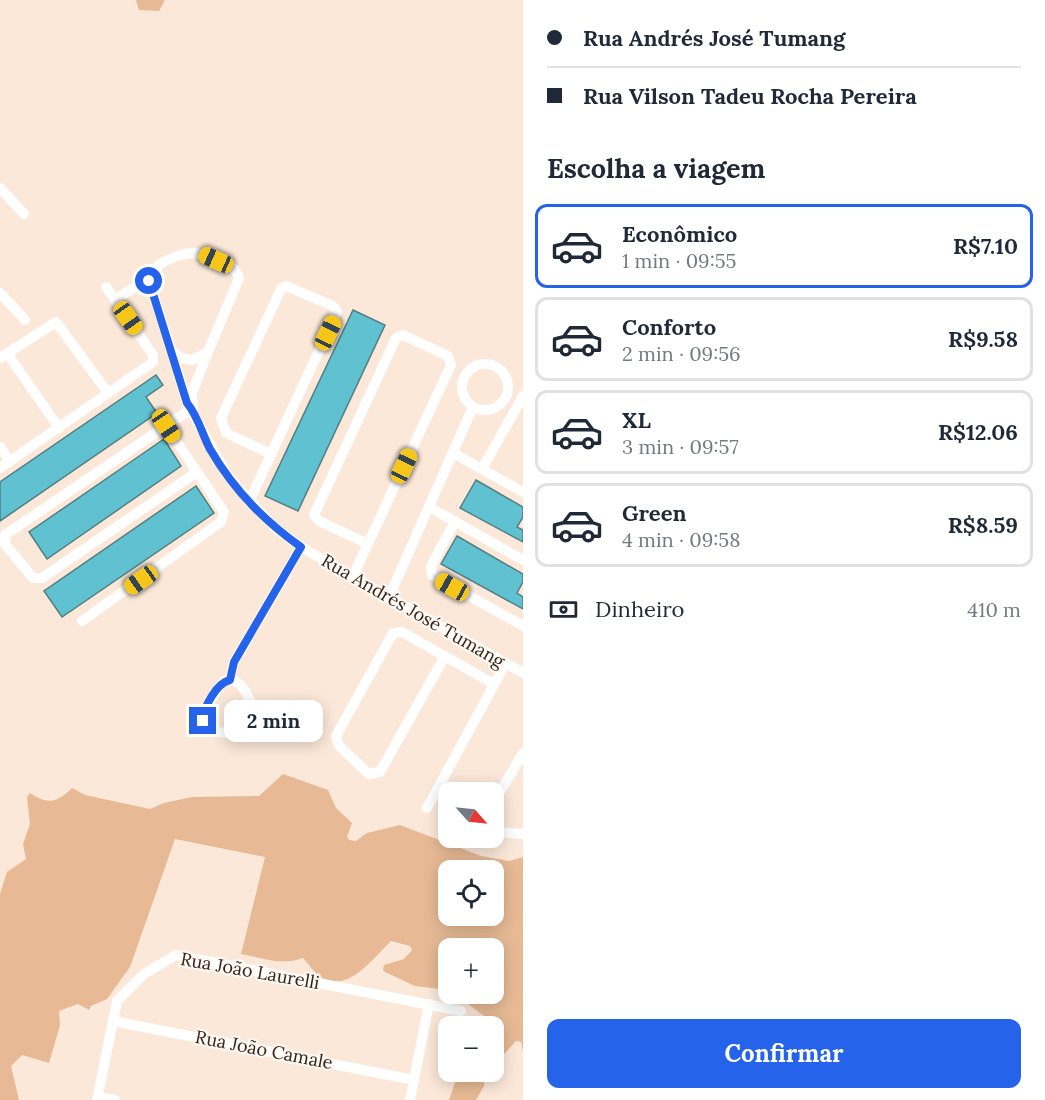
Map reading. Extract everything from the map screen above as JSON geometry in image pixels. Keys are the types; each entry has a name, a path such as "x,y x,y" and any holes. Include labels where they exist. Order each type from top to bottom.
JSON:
{"street":[{"path":"0,188 24,214"},
{"path":"197,472 42,578 33,578 5,544 5,536 193,410 192,393 207,352 238,282 235,269 202,254 186,254 154,268 149,281 171,350 186,360 198,359 207,352"},
{"path":"115,300 144,281 149,281"},
{"path":"249,502 337,312 333,306 286,286 281,289 221,418 226,433 271,454"},
{"path":"0,468 154,359 106,287"},
{"path":"0,293 25,320"},
{"path":"58,428 4,356 56,322 108,393"},
{"path":"353,576 368,544 451,365 450,359 445,354 403,335 396,338 314,515 319,521 368,544"},
{"name":"Rua Andrés José Tumang","path":"171,350 187,403 193,410 202,434 218,462 249,502 273,526 301,547 523,673"},
{"path":"481,364 497,367 507,380 506,396 499,405 489,410 473,407 465,399 462,389 467,373 481,364"},
{"path":"482,470 523,396"},
{"path":"389,597 473,407"},
{"path":"82,621 218,526 224,512 166,426"},
{"path":"0,447 10,461"},
{"path":"453,453 523,492"},
{"path":"429,507 523,560"},
{"path":"455,521 431,566 432,575 523,626"},
{"path":"230,680 241,684 256,715 255,720 244,730 216,732 205,724 203,713 219,686 230,680 234,662 301,547"},
{"path":"445,656 380,772 369,774 339,746 336,736 392,635 402,632 445,656 494,684"},
{"path":"427,808 506,663"},
{"path":"504,785 523,753"},
{"path":"504,833 523,834"},
{"name":"Rua João Laurelli","path":"98,1098 117,1001 144,974 176,955 461,1011"},
{"path":"410,1100 429,1004"},
{"name":"Rua João Camale","path":"113,1021 414,1080"},
{"path":"98,1098 115,1100"}],"shaded area":[{"path":"136,0 164,0 164,2 159,11 139,10"},
{"path":"283,774 328,790 336,808 352,823 347,837 349,840 356,841 367,833 400,825 438,840 438,848 460,848 481,856 503,860 438,860 438,926 504,926 504,860 523,857 523,1052 521,1042 516,1041 504,1054 504,1016 484,1016 468,1004 504,1004 504,938 438,938 438,989 415,986 383,971 384,965 404,959 412,950 410,946 391,941 350,978 329,981 319,976 303,958 280,961 241,954 265,857 175,839 130,967 107,999 91,1006 89,1010 78,1004 59,1011 60,1025 49,1063 22,1055 11,1066 19,1100 0,1100 0,894 7,872 26,859 23,844 30,824 27,797 30,793 52,801 62,797 72,788 85,795 150,809 164,803 192,797 259,796"},
{"path":"455,1082 484,1082 476,1100 449,1100"}],"building":[{"path":"353,310 385,325 298,511 265,496"},
{"path":"156,375 163,385 146,397 157,413 0,521 0,482"},
{"path":"164,439 181,466 47,559 29,532"},
{"path":"476,480 523,507 523,517 517,527 523,530 523,542 460,508"},
{"path":"196,486 214,513 62,617 44,591"},
{"path":"457,536 523,574 523,582 517,593 523,597 523,609 441,564"}],"route":[{"path":"149,281 187,403 193,410 209,448 237,489 249,502 273,526 301,547 234,662 230,680 222,682 203,713 203,721"}]}
